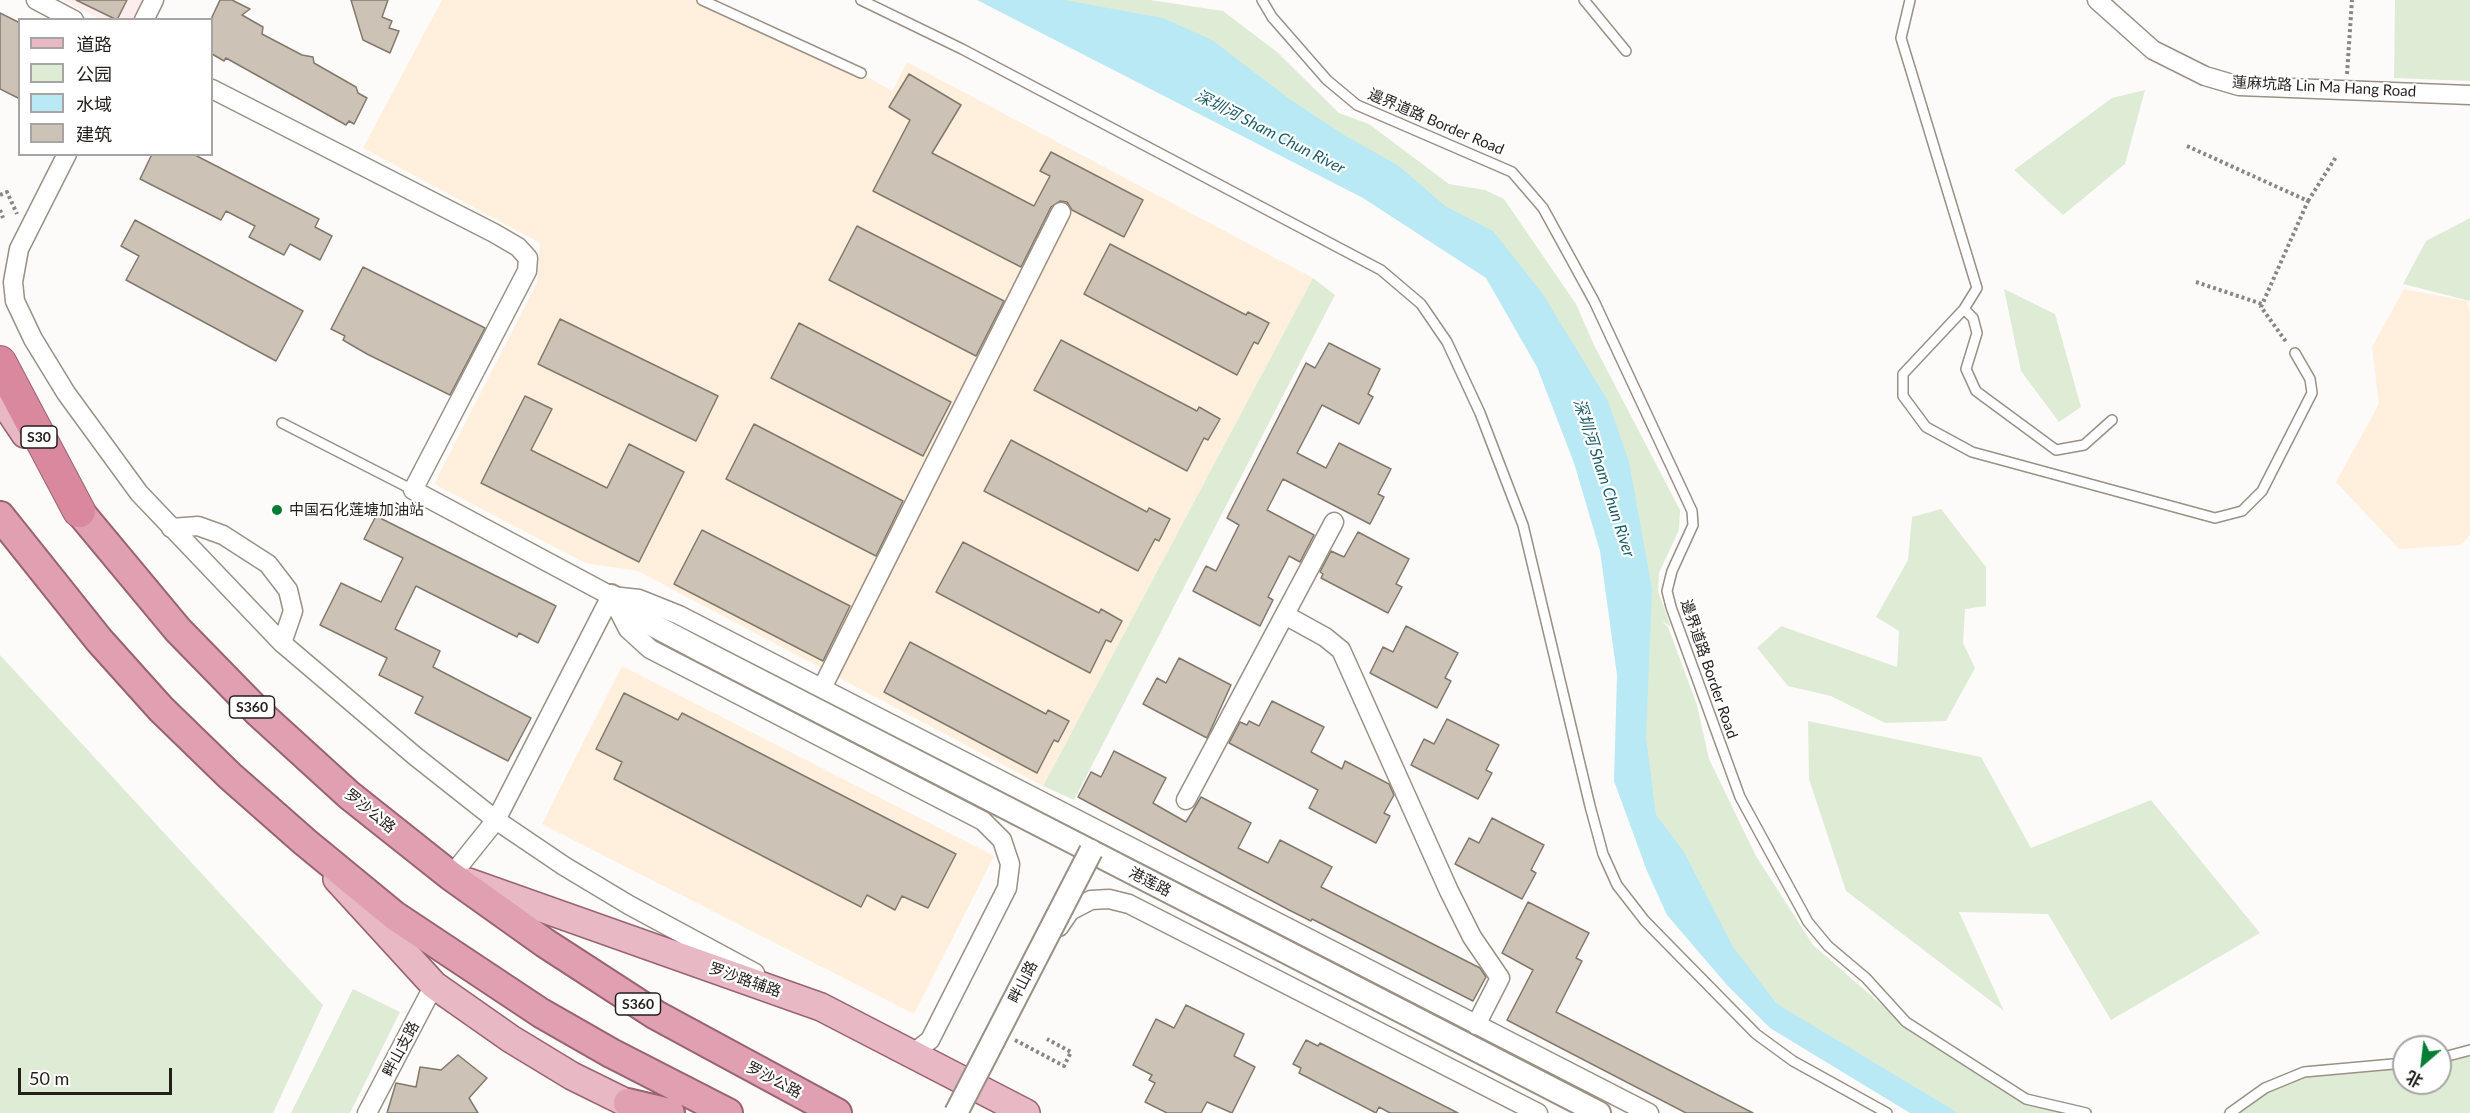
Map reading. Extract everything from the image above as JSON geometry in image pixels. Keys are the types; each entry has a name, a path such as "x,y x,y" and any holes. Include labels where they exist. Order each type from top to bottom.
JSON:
{"highway":[{"name":"S30","path":"0,362 79,511"},
{"name":"罗沙公路","path":"79,511 178,630 258,713 349,795 451,876 545,943 656,1015 837,1113"},
{"path":"0,516 99,640 161,709 230,776 305,842 396,916 522,1001 611,1053 728,1113"},
{"path":"632,1110 670,1113"}],"main road":[{"name":"罗沙公路","path":"0,398 79,511"},
{"path":"305,842 395,945 434,985 511,1039 632,1110"},
{"name":"罗沙路辅路","path":"451,876 821,1007 1026,1113"}],"street":[{"path":"36,0 70,18"},
{"path":"145,18 154,0"},
{"name":"蓮麻坑路 Lin Ma Hang Road","path":"2097,0 2153,50 2205,76 2239,86 2470,94"},
{"path":"213,90 494,233 518,248 528,258 528,271 413,490 611,596 659,605 1649,1113"},
{"path":"66,156 20,249 14,271 15,301 33,339 89,427 120,469 171,528 282,643 415,756 496,820 564,866 629,905 821,1007"},
{"path":"822,688 1061,212"},
{"path":"1186,800 1334,522"},
{"path":"171,528 198,526 215,532 268,564 288,590 293,611 282,643"},
{"path":"0,539 32,555"},
{"path":"451,876 496,820 611,596"},
{"path":"611,596 628,629 650,649 983,821 1002,840 1010,864 1007,888 930,1040 912,1054"},
{"name":"港莲路","path":"611,596 647,622 702,651 1599,1113"},
{"path":"1285,615 1324,637 1341,650 1449,891 1473,936 1500,978 1476,1024"},
{"name":"畔山路","path":"956,1113 1091,851"},
{"path":"988,1094 986,1078 990,1060 1064,917 1083,903 1109,899 1140,909 1538,1113"},
{"name":"畔山支路","path":"367,1113 434,985"}],"lane":[{"path":"702,0 861,73"},
{"path":"861,0 962,50 1381,270 1421,304 1447,342 1480,413 1524,525 1590,806 1603,854 1617,885 1653,930 1756,1034 1793,1061 1887,1113"},
{"name":"邊界道路 Border Road","path":"1262,0 1272,17 1327,80 1357,105 1512,172 1543,208 1608,330 1692,511 1693,525 1672,571 1667,591 1671,607 1740,796 1808,922 1828,946 1866,978 1906,1022 2026,1099 2086,1113"},
{"path":"1584,0 1626,51"},
{"path":"1910,0 1901,38 1977,288 1964,309 1903,374 1903,396 1926,427 1972,452 2215,518 2242,511 2262,491 2312,393 2310,379 2295,353"},
{"path":"1964,309 1973,318 1977,333 1966,369 1976,391 2056,450 2084,445 2112,420"},
{"path":"282,423 413,490"},
{"path":"2452,1055 2470,1050"},
{"path":"2230,1113 2265,1088 2304,1072 2392,1064"}],"path":[{"path":"2346,88 2352,0"},
{"path":"2187,146 2308,201"},
{"path":"2295,353 2261,307 2308,201 2336,157"},
{"path":"0,195 8,192 21,223"},
{"path":"0,210 3,218"},
{"path":"2196,282 2262,304"},
{"path":"1008,1037 1064,1066 1071,1052 1047,1039"}],"shaded area":[{"path":"62,0 145,0 136,18 98,18"},
{"path":"442,0 702,0 861,73 892,91 907,62 1313,278 1043,786 638,571 585,563 434,484 537,283 540,243 363,148"},
{"path":"2404,289 2467,301 2470,314 2470,535 2461,545 2399,549 2336,482 2379,404 2372,347"},
{"path":"622,666 994,856 914,1014 542,824"}],"green space":[{"path":"1007,0 1150,0 1223,11 1277,52 1339,113 1369,124 1449,184 1485,190 1504,199 1576,304 1594,345 1680,510 1679,530 1659,573 1658,591 1671,627 1662,621 1668,627 1697,705 1709,759 1756,856 1813,945 1921,1039 2041,1103 2086,1113 1926,1113 1750,987 1653,843 1633,603 1524,295 1440,220"},
{"path":"2395,0 2470,0 2470,81 2394,78"},
{"path":"2145,90 2125,164 2063,215 2014,170 2112,98"},
{"path":"2470,218 2470,301 2403,284 2426,241"},
{"path":"1313,278 1335,295 1074,800 1043,786"},
{"path":"2004,289 2055,314 2081,407 2059,422 2021,371"},
{"path":"1941,509 1986,567 1986,606 1965,609 1963,643 1975,668 1946,721 1885,723 1831,696 1788,686 1757,648 1781,626 1897,667 1899,631 1876,617 1908,560 1912,517"},
{"path":"0,655 323,1005 273,1113 0,1113"},
{"path":"1808,721 1981,757 2031,848 2151,800 2260,933 2111,1020 2048,914 1959,912 2004,1011 1846,891 1809,779"},
{"path":"353,989 400,1012 350,1113 291,1113"},
{"path":"2470,1050 2470,1113 2222,1113 2311,1065 2392,1061 2392,1095 2452,1095 2452,1054"}],"water":[{"name":"深圳河 Sham Chun River","path":"977,0 1064,0 1163,18 1212,40 1288,98 1344,135 1399,166 1445,206 1493,231 1542,293 1608,401 1629,462 1652,589 1646,738 1656,815 1684,852 1733,947 1777,1004 1958,1113 1910,1113 1770,1028 1727,985 1667,915 1647,871 1614,781 1617,675 1600,551 1574,463 1537,367 1486,278 1363,198"}],"building":[{"path":"76,0 127,0 118,18 113,18"},
{"path":"220,0 232,0 250,9 242,15 263,27 262,34 302,55 313,57 314,63 356,87 358,93 367,98 354,124 349,121 346,125 226,58 224,61 213,55 212,17"},
{"path":"351,0 388,0 382,17 392,21 389,28 399,31 390,53 363,40"},
{"path":"0,13 18,22 18,98 0,89"},
{"path":"909,74 961,105 932,153 1034,206 1050,176 1040,171 1051,152 1143,200 1124,237 1072,210 1067,202 1060,201 1051,207 1021,267 873,191 910,120 889,107"},
{"path":"151,156 197,156 319,219 315,227 332,236 320,260 290,244 284,255 249,237 255,226 226,211 221,220 140,179"},
{"path":"135,220 303,311 276,361 126,280 139,256 121,246"},
{"path":"857,226 1004,301 976,356 829,280"},
{"path":"1110,244 1246,315 1248,312 1269,323 1258,344 1254,342 1237,375 1084,294"},
{"path":"363,267 485,328 450,395 367,354 343,340 345,336 331,329"},
{"path":"560,319 718,396 696,441 538,364"},
{"path":"799,323 951,402 923,456 771,378"},
{"path":"1061,340 1197,411 1199,407 1220,419 1208,440 1204,438 1187,471 1034,390"},
{"path":"1329,343 1380,369 1368,394 1373,397 1359,424 1322,405 1297,453 1326,468 1339,443 1391,469 1378,494 1384,497 1370,524 1283,479 1267,510 1314,535 1300,562 1289,556 1268,597 1273,600 1260,626 1193,591 1206,566 1216,571 1239,525 1227,518 1306,363 1315,368"},
{"path":"525,396 552,409 531,450 607,488 629,444 684,472 639,562 481,483"},
{"path":"754,424 903,501 876,556 726,479"},
{"path":"1011,440 1147,512 1149,508 1170,519 1159,541 1155,539 1138,571 984,491"},
{"path":"376,516 556,606 538,643 519,633 517,637 416,586 395,629 440,651 433,667 531,718 508,761 415,713 423,697 379,675 387,658 320,625 341,583 381,602 403,558 364,539"},
{"path":"702,530 850,606 823,661 674,584"},
{"path":"1358,532 1409,559 1396,584 1402,587 1388,613 1321,578 1323,574 1320,572 1331,551 1344,557"},
{"path":"963,542 1099,613 1101,609 1122,621 1111,642 1106,640 1090,673 936,592"},
{"path":"1406,626 1458,653 1445,678 1451,681 1437,708 1370,673 1383,647 1393,652"},
{"path":"910,642 1046,714 1048,710 1069,721 1058,742 1054,740 1037,773 884,692"},
{"path":"1179,658 1231,685 1207,738 1143,704 1157,678 1166,683"},
{"path":"624,693 678,720 682,713 956,854 928,908 902,896 895,910 867,895 861,907 614,779 622,762 596,749"},
{"path":"1272,701 1324,727 1311,752 1342,769 1345,761 1389,784 1394,795 1384,813 1390,816 1376,843 1309,808 1318,790 1229,743 1240,722 1247,725 1249,721 1259,726"},
{"path":"1447,719 1499,745 1486,770 1492,773 1478,799 1411,765 1424,739 1434,744"},
{"path":"1114,751 1166,778 1153,803 1158,806 1186,822 1201,797 1251,823 1238,848 1268,863 1280,840 1332,867 1321,887 1480,968 1486,977 1473,1001 1312,919 1311,921 1289,910 1078,797 1091,772 1101,777"},
{"path":"1492,818 1544,845 1531,870 1536,873 1522,899 1455,864 1469,838 1479,843"},
{"path":"1528,902 1589,933 1576,958 1582,961 1556,1012 1753,1113 1686,1113 1507,1020 1533,970 1502,953"},
{"path":"1186,1005 1244,1034 1234,1056 1255,1067 1232,1113 1207,1102 1201,1113 1167,1113 1145,1102 1155,1083 1149,1080 1152,1075 1133,1065 1156,1019 1174,1028"},
{"path":"1306,1040 1318,1046 1320,1043 1458,1113 1390,1113 1379,1107 1376,1113 1299,1073 1301,1068 1293,1064"},
{"path":"458,1055 487,1078 469,1098 478,1113 387,1113 396,1083 416,1087 420,1067 441,1070"}],"place":[{"name":"中国石化莲塘加油站","path":"277,510"}]}
